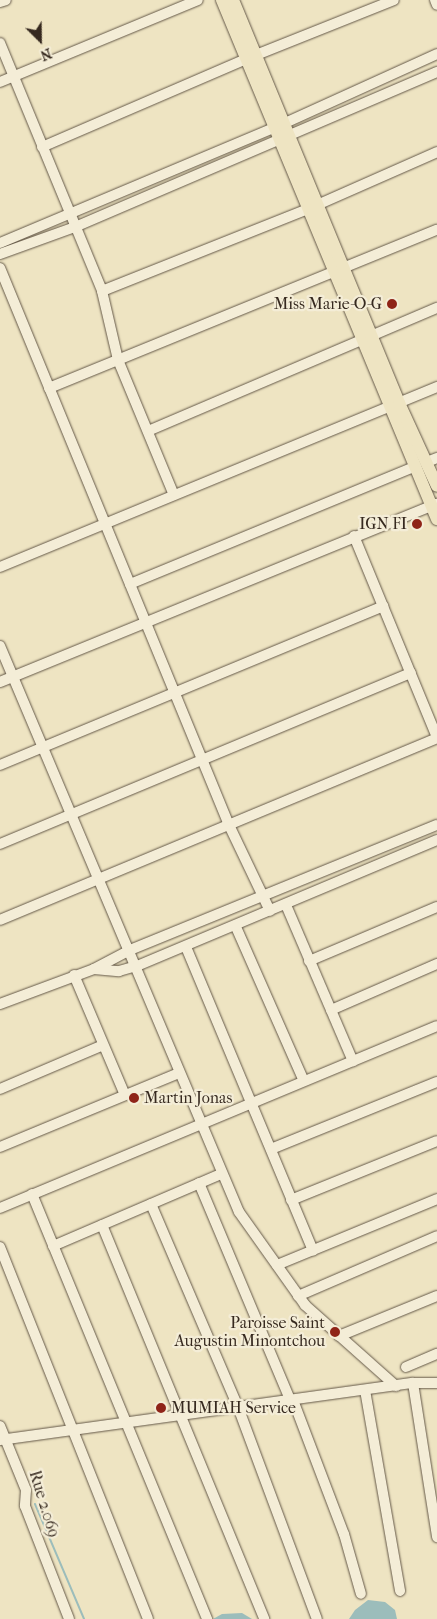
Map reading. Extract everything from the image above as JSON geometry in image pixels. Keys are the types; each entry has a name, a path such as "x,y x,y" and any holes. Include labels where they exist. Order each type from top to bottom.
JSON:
{"main road":[{"path":"222,0 252,57"},
{"path":"233,0 252,57 284,139 366,338 395,405 427,462 437,486"},
{"path":"427,462 437,518"}],"street":[{"path":"0,2 6,0"},
{"path":"0,82 198,0"},
{"path":"42,147 252,57 394,0"},
{"path":"435,0 437,6"},
{"path":"0,43 102,291 118,360 174,495"},
{"path":"0,242 279,125 437,54"},
{"path":"0,254 75,228 437,72"},
{"path":"102,291 312,206 437,152"},
{"path":"49,388 437,230"},
{"path":"0,268 229,826 270,912"},
{"path":"148,431 437,308"},
{"path":"0,568 437,387"},
{"path":"130,584 427,462"},
{"path":"0,682 354,536 434,505"},
{"path":"0,920 437,738 354,536"},
{"path":"0,765 383,606"},
{"path":"0,646 98,880 137,966 221,1174 239,1212 298,1296 339,1336 396,1386"},
{"path":"0,844 411,673"},
{"path":"0,1004 94,969 130,950 437,825"},
{"path":"94,969 119,971 137,966 236,927 437,840"},
{"path":"286,905 353,1061"},
{"path":"309,960 437,907"},
{"path":"236,927 304,1081"},
{"path":"186,947 313,1250"},
{"path":"331,1010 437,964"},
{"path":"74,975 124,1096"},
{"path":"0,1208 437,1026"},
{"path":"0,1089 104,1045"},
{"path":"0,1148 179,1073"},
{"path":"271,1149 437,1082"},
{"path":"291,1200 437,1141"},
{"path":"53,1246 221,1174"},
{"path":"199,1183 291,1400 344,1534 361,1594"},
{"path":"32,1194 128,1422 207,1619"},
{"path":"277,1265 437,1199"},
{"path":"150,1204 238,1407 317,1619"},
{"path":"102,1225 182,1415 264,1619"},
{"path":"298,1296 437,1236"},
{"path":"0,1247 70,1430 148,1619"},
{"path":"339,1336 437,1296"},
{"path":"406,1367 437,1354"},
{"path":"3,1440 413,1383 437,1383"},
{"path":"413,1383 437,1538"},
{"path":"365,1390 400,1590"},
{"name":"Rue 2.069","path":"0,1426 3,1440 26,1490 25,1506 69,1619"}],"water":[{"path":"368,1600 385,1602 395,1610 397,1619 349,1619 355,1610"},
{"path":"242,1613 252,1619 213,1619 222,1614"}],"waterway":[{"path":"35,1504 84,1619"}],"place":[{"name":"Miss Marie-O-G","path":"392,304"},
{"name":"IGN FI","path":"417,524"},
{"name":"Martin Jonas","path":"134,1098"},
{"name":"Paroisse Saint Augustin Minontchou","path":"335,1332"},
{"name":"MUMIAH Service","path":"161,1408"}]}
